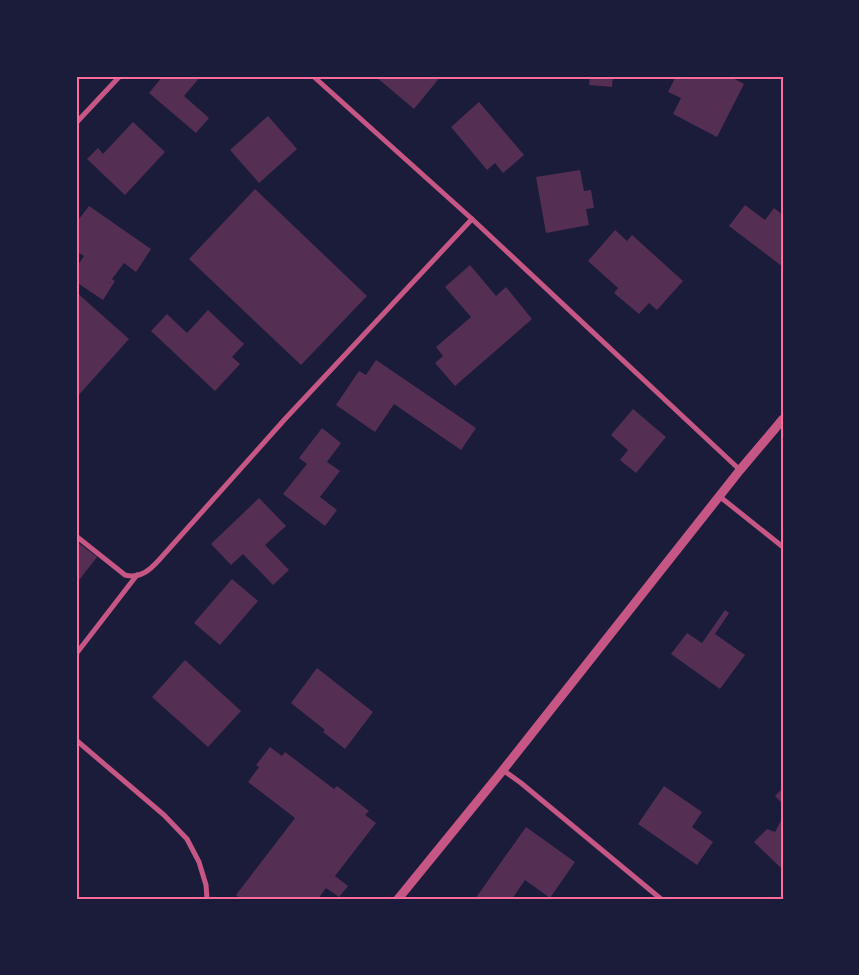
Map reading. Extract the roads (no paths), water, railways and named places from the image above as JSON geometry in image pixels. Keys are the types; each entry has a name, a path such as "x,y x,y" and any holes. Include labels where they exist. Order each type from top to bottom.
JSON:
{"street":[{"path":"76,124 120,76"},
{"path":"313,76 472,219 740,470"},
{"path":"76,654 140,574 159,560 285,419 472,219"},
{"path":"398,899 503,770 740,470 783,419"},
{"path":"720,496 783,547"},
{"path":"76,536 122,573 129,576 140,574"},
{"path":"76,740 164,815 187,839 199,862 207,899"},
{"path":"503,770 661,899"}]}
